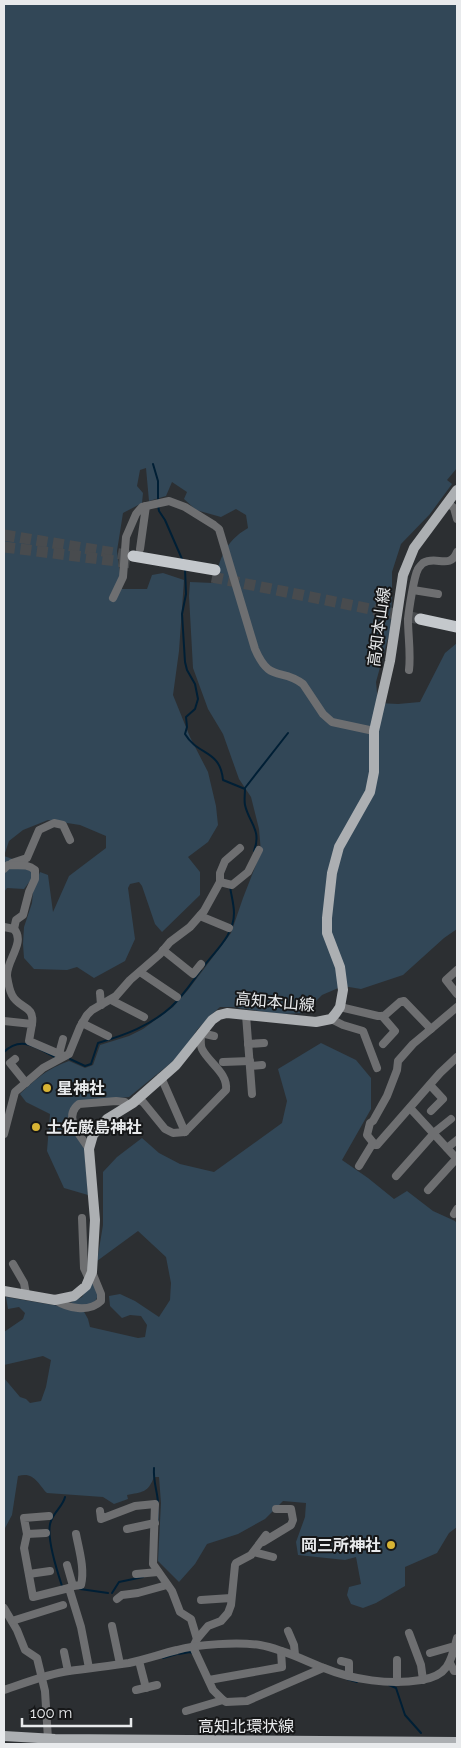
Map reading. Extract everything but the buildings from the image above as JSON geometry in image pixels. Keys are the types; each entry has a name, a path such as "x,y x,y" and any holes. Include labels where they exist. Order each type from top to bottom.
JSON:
{"highway":[{"path":"135,556 214,574"},
{"path":"457,621 423,617 457,627"}],"main road":[{"name":"高知本山線","path":"91,1276 95,1220 89,1149 93,1135 98,1128 107,1119 128,1106 182,1059 201,1033 218,1015 227,1013 308,1022 324,1021 331,1019 340,1007 343,990 341,974 338,961 329,942 327,926 332,873 339,847 371,788 374,772 374,731 390,661 399,591 403,575 414,548 457,490"},
{"path":"4,1291 55,1300 68,1298 80,1293 91,1276"},
{"name":"高知北環状線","path":"4,1736 48,1739 187,1742 457,1742"}],"street":[{"path":"113,598 123,577 126,537 136,514 142,507 168,501 185,507 219,529 255,649 265,667 270,672 299,680 323,714 332,722 374,731"},
{"path":"448,503 454,508 457,519"},
{"path":"135,556 149,506"},
{"path":"409,670 408,620 417,569 425,562 451,560 455,558 457,552"},
{"path":"413,590 438,594"},
{"path":"6,867 27,858 39,830 54,823 63,825 70,840"},
{"path":"227,884 220,873 225,861 240,848"},
{"path":"4,927 14,929 18,935 17,946 8,966 6,988 16,1001 32,1012 33,1017 29,1041 61,1055 70,1052 82,1023 92,1010 111,1000 170,942 190,927 211,900 227,884 250,869 260,850"},
{"path":"6,867 30,867 35,870 36,874 23,915 16,920 14,929"},
{"path":"200,916 229,928"},
{"path":"163,950 193,974 201,964"},
{"path":"457,970 446,980 457,994"},
{"path":"140,972 176,997"},
{"path":"100,993 101,1005"},
{"path":"111,1000 144,1017"},
{"path":"340,1007 382,1016 404,1001 431,1029"},
{"path":"457,1007 413,1044 398,1061 397,1070 384,1102 370,1123 367,1135 376,1146 457,1057"},
{"path":"246,1015 252,1094"},
{"path":"382,1016 395,1031 383,1044"},
{"path":"331,1019 363,1031 369,1038 376,1068"},
{"path":"4,1021 32,1024"},
{"path":"82,1023 108,1036"},
{"path":"136,1099 143,1102 165,1129 173,1133 185,1132 215,1099 226,1090 224,1077 202,1048 201,1033 214,1036"},
{"path":"4,1134 13,1097 42,1068 56,1062 61,1055 63,1039"},
{"path":"248,1044 264,1043"},
{"path":"15,1059 10,1063 26,1083"},
{"path":"223,1062 262,1065"},
{"path":"162,1077 185,1132"},
{"path":"430,1085 443,1099 431,1111"},
{"path":"89,1149 72,1123 72,1112 75,1107 79,1104 116,1101 125,1102 128,1106"},
{"path":"410,1108 457,1159 428,1190"},
{"path":"396,1176 434,1134 451,1119"},
{"path":"447,1148 457,1140"},
{"path":"359,1166 373,1143"},
{"path":"55,1300 62,1304 79,1308 96,1306 100,1302 101,1294 84,1268 82,1218"},
{"path":"13,1264 24,1283 26,1294"},
{"path":"100,1511 101,1519 135,1506 155,1504 152,1561 174,1595 180,1612 191,1619 198,1639"},
{"path":"259,1544 291,1525 293,1520 292,1509 276,1509"},
{"path":"49,1516 24,1518 27,1534 24,1548 33,1597 81,1585 82,1567 76,1534"},
{"path":"127,1529 155,1523"},
{"path":"27,1534 46,1533"},
{"path":"193,1647 208,1626 224,1619 231,1605 235,1565 254,1552 266,1535"},
{"path":"254,1552 273,1558"},
{"path":"67,1565 90,1668"},
{"path":"29,1574 50,1571"},
{"path":"136,1574 158,1572"},
{"path":"116,1599 122,1595 168,1585"},
{"path":"201,1600 231,1598"},
{"path":"12,1621 63,1605"},
{"path":"4,1608 25,1650 37,1658 46,1702 48,1739"},
{"path":"112,1626 120,1664"},
{"path":"288,1631 295,1653"},
{"path":"409,1633 421,1665 423,1680"},
{"path":"4,1690 68,1671 139,1661 177,1650 193,1647 244,1644 295,1653 323,1668 349,1676 397,1682 423,1680 441,1674 450,1663 457,1638"},
{"path":"193,1647 214,1692 226,1702 247,1701 323,1668"},
{"path":"430,1653 451,1647 454,1651"},
{"path":"209,1680 282,1667 281,1650"},
{"path":"295,1653 304,1650"},
{"path":"64,1652 68,1671"},
{"path":"397,1660 397,1682"},
{"path":"139,1661 146,1688"},
{"path":"341,1661 348,1663 349,1676"},
{"path":"450,1663 454,1671 457,1671"},
{"path":"136,1690 157,1685"},
{"path":"186,1711 223,1700"}],"shaded area":[{"path":"4,4 457,4 457,468 447,480 452,484 430,514 401,544 392,572 390,631 376,682 378,703 420,702 445,653 457,643 457,929 444,938 403,975 361,989 343,986 322,995 304,1013 281,1014 220,1007 197,1030 184,1050 172,1062 129,1097 76,1102 69,1115 68,1122 84,1145 88,1195 64,1188 47,1151 50,1114 26,1102 20,1094 43,1074 61,1064 69,1061 85,1068 93,1065 100,1045 129,1036 143,1029 173,1007 231,933 261,852 259,829 251,797 239,779 223,734 208,709 193,668 189,596 190,582 213,583 221,558 228,545 248,528 246,515 236,509 221,517 196,510 184,499 187,492 172,482 166,496 149,501 146,468 140,470 137,486 143,493 142,503 123,513 117,551 122,589 147,589 152,575 163,573 184,580 179,651 173,695 190,737 208,772 216,806 218,825 208,842 188,857 200,872 200,895 162,932 155,924 142,886 139,882 130,884 128,888 135,939 125,961 94,978 77,967 67,970 34,969 24,958 24,927 40,872 48,875 53,912 69,876 106,848 106,836 80,825 48,820 23,830 9,841 4,856"},
{"path":"4,856 24,863 33,871 33,877 24,889 7,888 4,892"},
{"path":"321,1043 356,1060 371,1078 371,1109 342,1160 394,1199 407,1191 433,1211 455,1221 457,1224 457,1527 449,1533 437,1553 405,1567 405,1586 376,1603 363,1608 351,1604 347,1595 349,1587 361,1584 356,1557 345,1560 298,1555 296,1542 305,1517 306,1503 283,1501 265,1519 238,1534 207,1544 195,1564 179,1582 158,1561 161,1503 159,1477 154,1477 144,1491 127,1495 128,1499 114,1504 103,1497 47,1493 32,1477 28,1475 18,1476 12,1515 4,1530 4,1378 20,1397 30,1403 41,1401 46,1387 51,1360 43,1356 4,1365 4,1332 23,1319 25,1313 19,1307 8,1309 6,1297 83,1310 90,1327 138,1338 145,1337 147,1325 141,1316 130,1315 122,1318 110,1306 109,1296 120,1294 135,1301 159,1317 170,1300 171,1283 166,1257 138,1231 97,1261 103,1225 103,1172 117,1157 142,1138 159,1153 180,1164 214,1172 282,1123 287,1101 278,1069"},
{"path":"93,1279 97,1292 95,1302 84,1305 70,1303 82,1297"}],"waterway":[{"path":"153,464 158,481 158,500"},
{"path":"158,505 159,511 165,520 182,559"},
{"path":"185,569 186,594 182,614 185,662 195,684 198,699 195,709 186,717 187,727 185,734 190,741 218,763 223,780 245,789 245,805 257,837 254,851"},
{"path":"245,788 288,733"},
{"path":"204,966 224,942 231,928 234,906 230,886"},
{"path":"70,1059 85,1066 91,1064 98,1043 118,1037 155,1020 171,1007 201,970"},
{"path":"4,1052 17,1044 23,1044 35,1047 55,1057"},
{"path":"154,1468 158,1502"},
{"path":"62,1586 52,1553 49,1535 52,1518 65,1497"},
{"path":"158,1507 158,1522"},
{"path":"112,1593 119,1582 143,1577"},
{"path":"80,1589 108,1593"},
{"path":"179,1654 190,1652 194,1654"},
{"path":"163,1658 177,1654"},
{"path":"347,1679 357,1682"},
{"path":"389,1685 396,1688 405,1715 421,1733"}],"tunnel":[{"path":"4,535 133,556"},
{"path":"4,547 132,563"},
{"path":"212,577 420,619"}],"place":[{"name":"星神社","path":"47,1088"},
{"name":"土佐厳島神社","path":"36,1127"},
{"name":"岡三所神社","path":"391,1545"}]}
